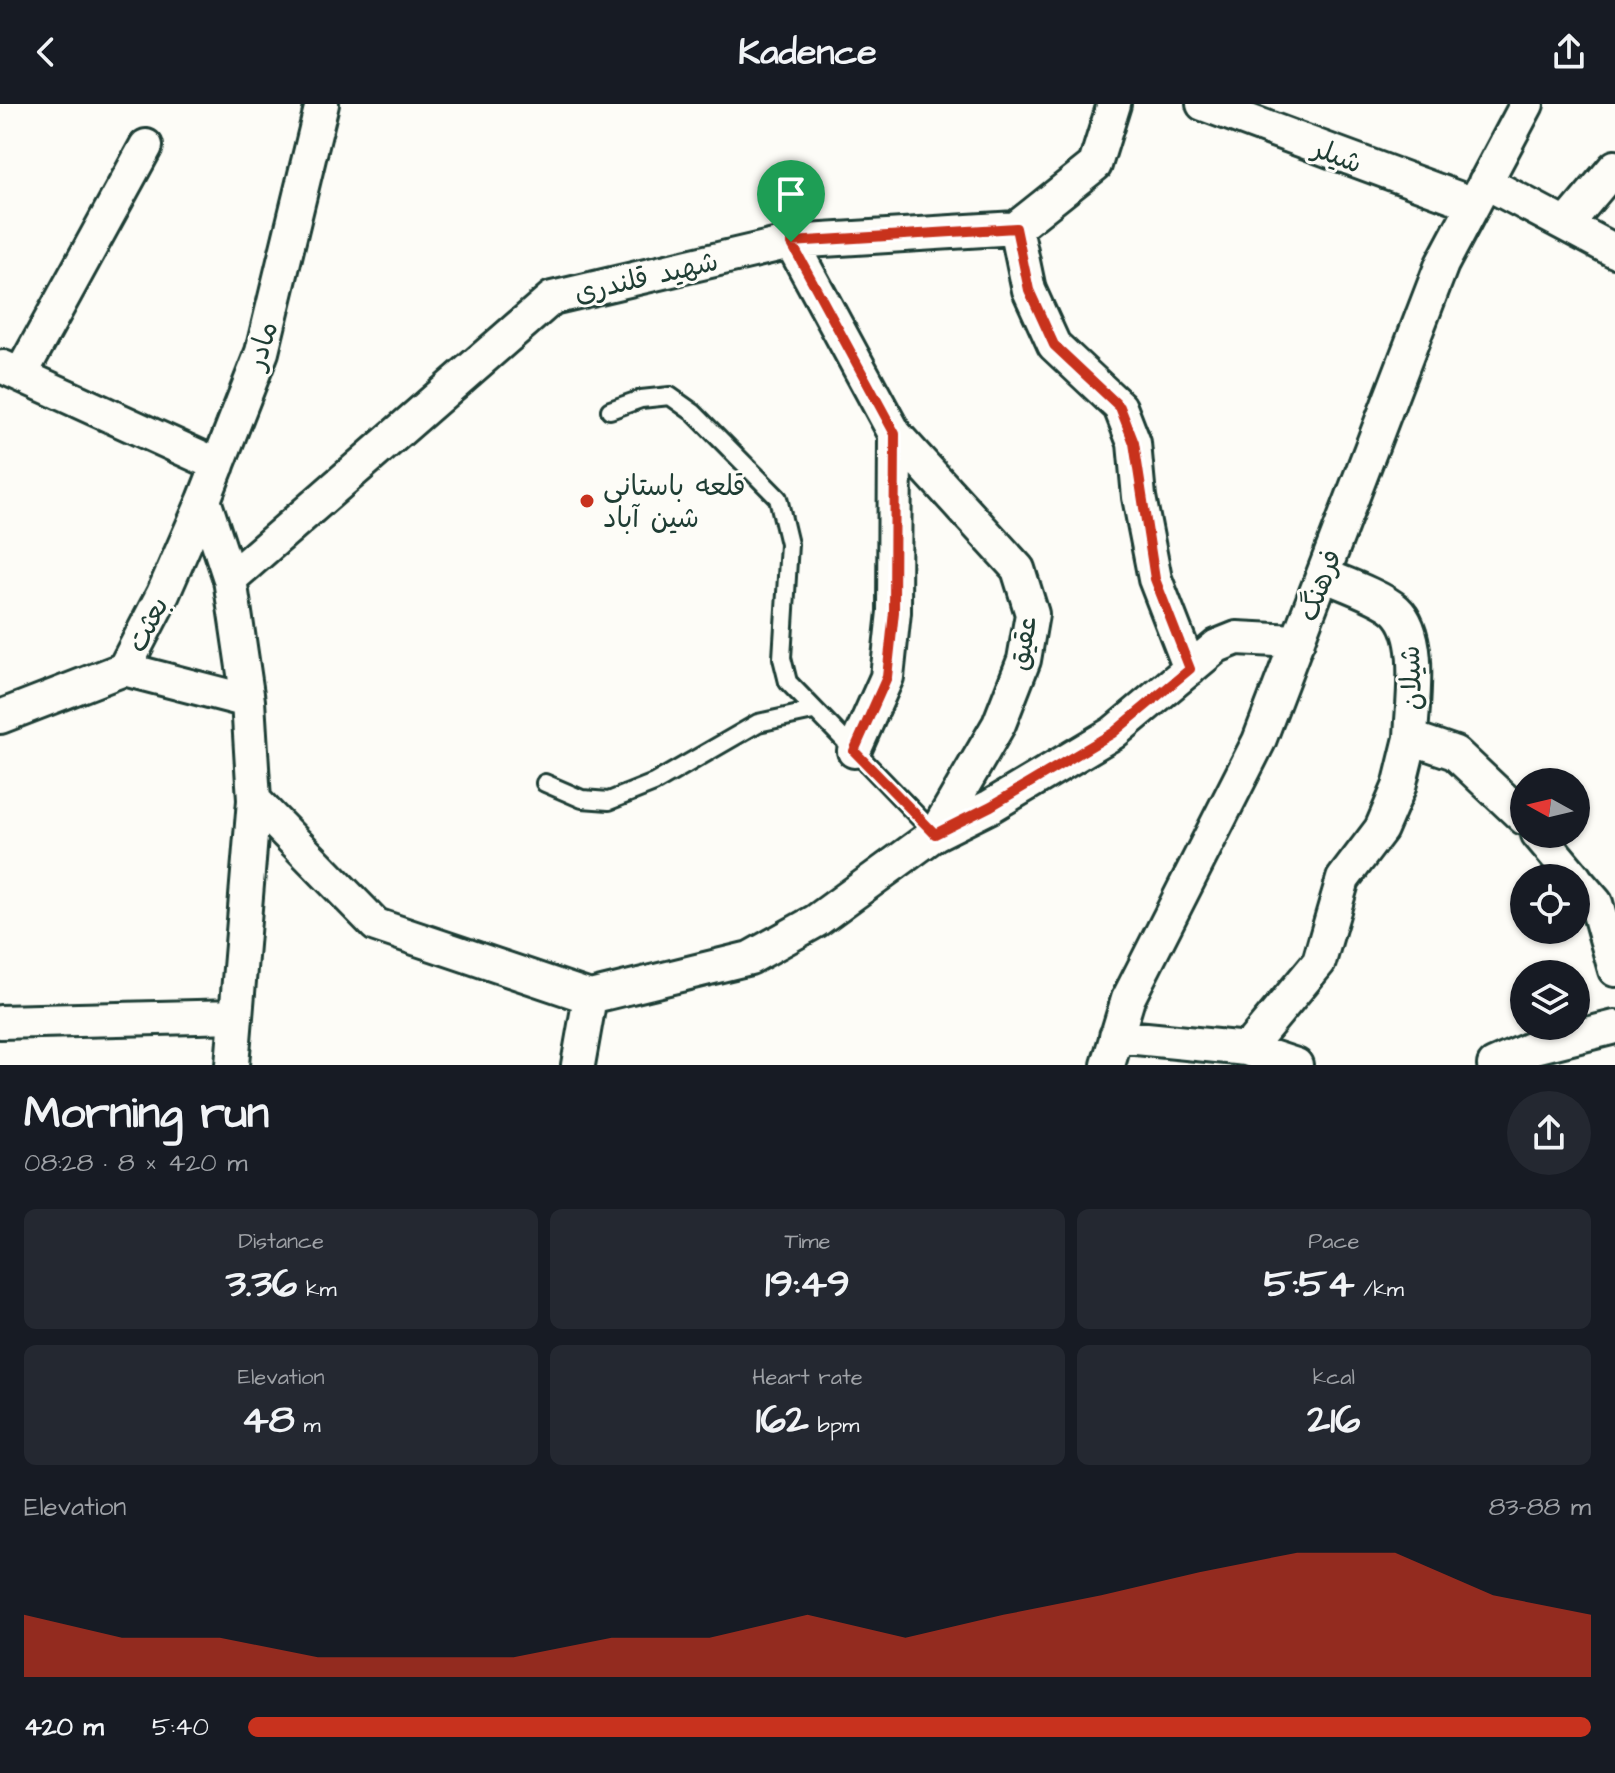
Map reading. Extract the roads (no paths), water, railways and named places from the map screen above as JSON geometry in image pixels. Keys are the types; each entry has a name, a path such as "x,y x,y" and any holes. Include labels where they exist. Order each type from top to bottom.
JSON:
{"street":[{"path":"1114,104 1095,165 1016,228 1029,290 1054,345 1120,407 1134,443 1155,579 1190,669"},
{"name":"شیلر","path":"1203,104 1567,224 1615,251"},
{"name":"فرهنگ","path":"1112,1050 1128,999 1259,741 1442,264 1527,104"},
{"name":"مادر","path":"204,500 262,352 315,106"},
{"path":"146,146 10,370 218,465"},
{"path":"1567,224 1615,167"},
{"name":"شهید قلندری","path":"230,579 552,298 791,242 1016,228"},
{"path":"791,242 895,434 894,612 887,677 854,751"},
{"name":"عقیق","path":"895,434 1018,569 1032,614 1024,660 999,724 935,834"},
{"path":"204,500 230,579 248,701 254,800 232,1065"},
{"name":"بعثت","path":"0,717 124,669 163,594 204,500"},
{"name":"شیلان","path":"1323,575 1396,609 1408,628 1415,660 1411,738 1455,753 1510,805"},
{"path":"254,800 376,925 590,997 750,958 816,921 935,834 991,806 1113,733 1217,646 1237,638 1298,641"},
{"path":"124,669 248,701"},
{"path":"1247,1049 1319,962 1343,879 1381,829 1399,787 1411,738"},
{"path":"1552,848 1567,864"},
{"path":"1590,887 1615,970"},
{"path":"578,1065 590,997"},
{"path":"0,1022 236,1016"},
{"path":"1494,1065 1535,1047 1615,1027"},
{"path":"1112,1050 1247,1049 1296,1065"}],"lane":[{"path":"610,410 641,399 670,396 694,413 778,498 789,544 782,658 788,682 935,834"},
{"path":"545,783 582,799 609,801 654,783 758,723 813,711"}],"place":[{"name":"قلعه باستانی شین آباد","path":"587,501"}]}
